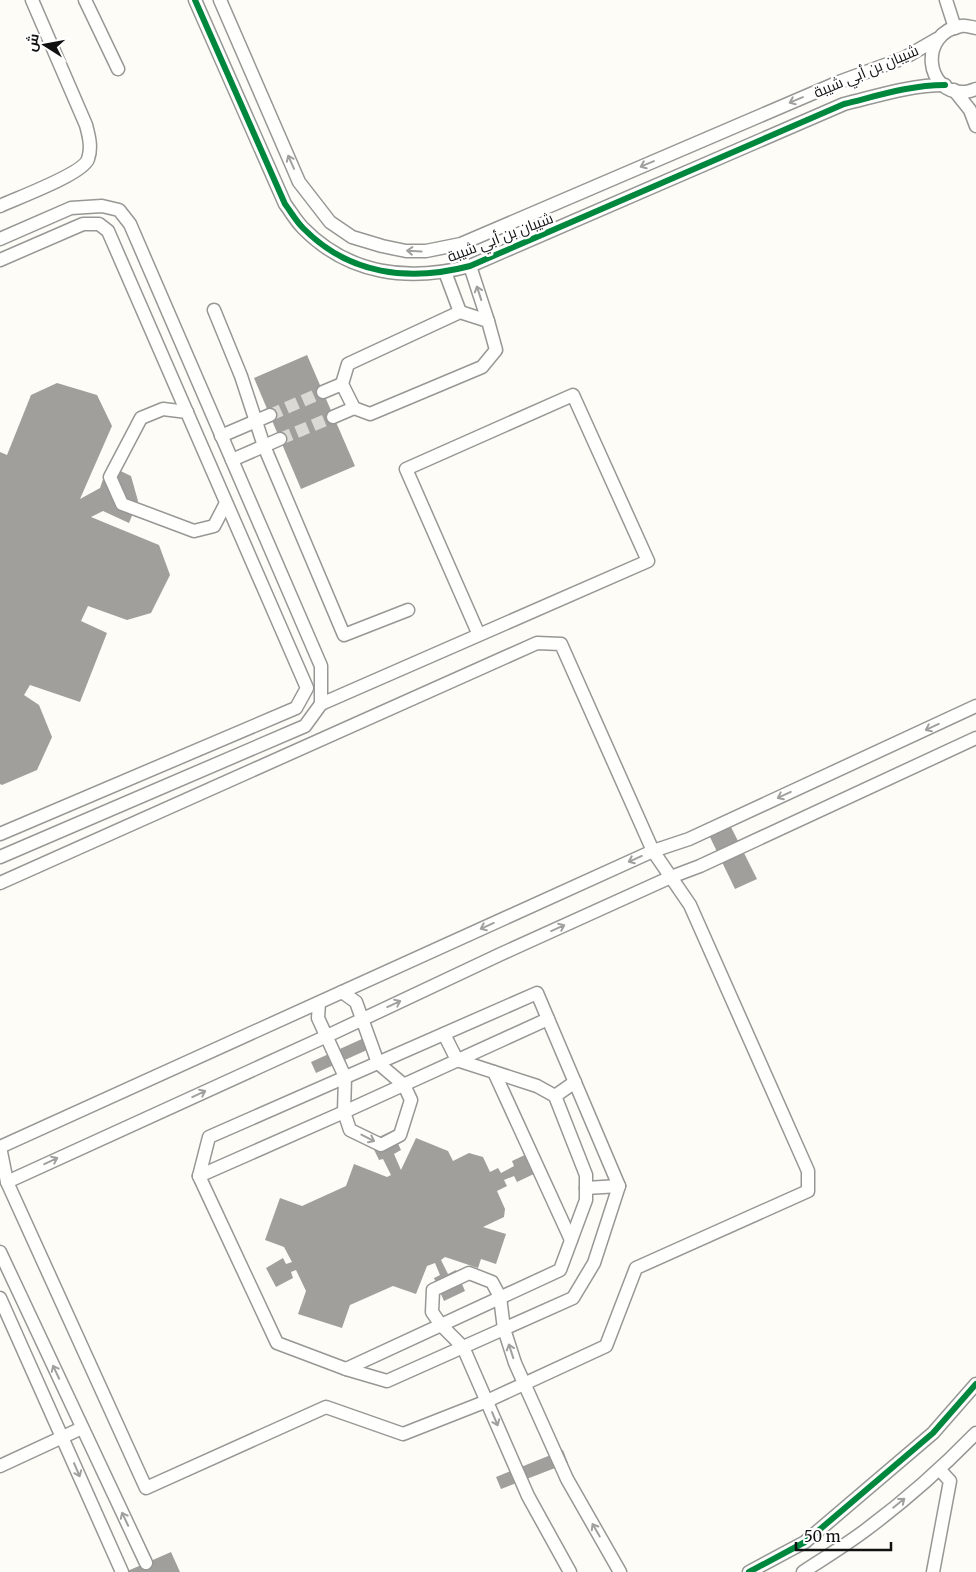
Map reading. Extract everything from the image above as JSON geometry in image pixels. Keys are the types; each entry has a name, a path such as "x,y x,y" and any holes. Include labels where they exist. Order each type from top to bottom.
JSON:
{"street":[{"path":"0,206 76,172 88,161 90,140 86,125 32,0"},
{"path":"85,0 118,69"},
{"name":"شيبان بن أبي شيبة","path":"195,0 285,204 302,227 323,246 347,259 379,271 412,275 445,272 470,266 844,104 894,91 928,85 964,92 976,89"},
{"name":"شيبان بن أبي شيبة","path":"220,0 300,182 315,204 330,222 352,238 382,246 426,251 460,244 839,82 904,58 937,39 948,30 955,28"},
{"path":"946,0 955,28 962,26 973,28"},
{"path":"937,39 931,52 931,67 938,80 949,88 970,110 976,126"},
{"path":"0,239 71,208 102,206 119,210 130,224 320,666 322,704"},
{"path":"0,260 83,224 99,224 108,231 307,688 296,708 0,834"},
{"path":"333,416 354,408 370,414 482,367 496,350 470,266"},
{"path":"445,272 460,312"},
{"path":"214,310 241,376 264,446 344,635 408,610"},
{"path":"354,408 342,384 348,364 460,312 488,321"},
{"path":"323,392 342,384"},
{"path":"0,857 305,726 322,704 479,635 648,560 572,395 406,468 479,635"},
{"path":"187,412 162,409 142,418 110,477 122,504 194,530 214,526 226,503"},
{"path":"221,436 270,415"},
{"path":"232,460 280,439"},
{"path":"0,883 538,643 561,644 653,851 690,905 808,1172 808,1191 636,1268 606,1346 524,1384 403,1434 326,1407 146,1488 7,1182 0,1147 653,851 689,839 976,706"},
{"path":"7,1182 976,738"},
{"path":"319,1003 318,1018 345,1077 344,1112 350,1130 381,1145 400,1135 411,1100 404,1085 378,1063 356,1002 342,992"},
{"path":"537,993 619,1186 594,1263 573,1298 387,1380 346,1369 276,1343 199,1176 209,1137 444,1034 537,993"},
{"path":"199,1176 548,1019"},
{"path":"346,1369 560,1270 586,1200 586,1174 555,1096 536,1086 457,1060 444,1034"},
{"path":"494,1072 571,1240"},
{"path":"555,1096 575,1082"},
{"path":"586,1188 619,1186"},
{"path":"0,1252 146,1563"},
{"path":"570,1572 528,1496 463,1347 441,1325 432,1312 434,1290 469,1274 492,1282 500,1297 504,1329 524,1384 567,1479 620,1572"},
{"path":"0,1298 122,1572"},
{"path":"750,1572 805,1542 933,1433 976,1384"},
{"path":"0,1466 82,1428"},
{"path":"802,1572 866,1530 940,1470 976,1433"},
{"path":"933,1572 950,1481 940,1470"}],"building":[{"path":"307,355 355,466 301,489 254,378"},
{"path":"57,383 97,395 112,426 80,499 100,488 108,465 131,476 138,501 129,523 103,511 91,517 159,545 170,575 151,613 127,620 88,606 81,621 107,633 80,702 30,685 24,695 39,705 52,737 37,770 2,785 0,784 0,452 7,455 31,395"},
{"path":"729,823 757,879 735,889 708,833"},
{"path":"373,1034 378,1045 316,1073 311,1062"},
{"path":"392,1131 401,1150 394,1154 401,1170 416,1138 448,1151 453,1161 469,1153 483,1157 490,1172 498,1168 501,1173 514,1166 512,1161 529,1153 538,1172 517,1182 514,1176 504,1180 507,1186 497,1191 505,1209 504,1217 483,1227 506,1234 496,1264 481,1259 478,1268 445,1257 441,1260 448,1274 456,1270 465,1291 444,1301 434,1278 440,1275 435,1263 427,1266 416,1294 393,1286 350,1305 342,1328 298,1314 306,1291 296,1270 291,1272 293,1278 276,1287 266,1268 283,1258 286,1264 292,1262 284,1247 265,1240 280,1198 302,1206 346,1186 354,1164 387,1177 391,1175 383,1159 379,1160 370,1141"},
{"path":"563,1450 568,1463 501,1489 496,1477"},
{"path":"171,1552 180,1572 125,1572 146,1563"}],"tunnel":[{"path":"270,415 323,392"},
{"path":"280,439 333,417"}],"cycle path":[{"path":"195,0 285,204 303,228 321,244 340,256 360,265 381,271 425,273 470,266 844,104 906,89 945,85"},
{"path":"749,1572 805,1542 933,1433 976,1384"}]}
